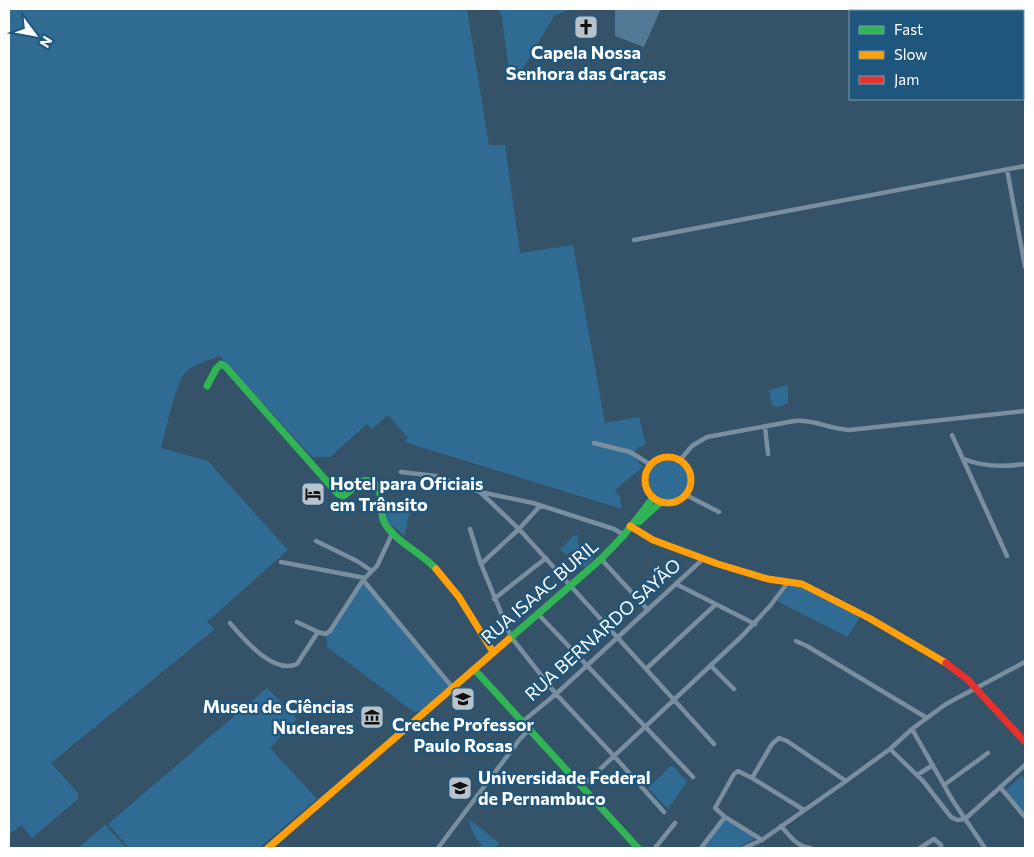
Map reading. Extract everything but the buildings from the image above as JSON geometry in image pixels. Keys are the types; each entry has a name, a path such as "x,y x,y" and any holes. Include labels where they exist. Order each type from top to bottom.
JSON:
{"main road":[{"path":"208,386 217,366 221,364 225,366 340,496 346,495 363,480 374,483 379,488 382,521 439,571 493,652"},
{"path":"667,457 680,460 687,466 691,474 692,483 686,495 675,502 661,502 653,498 646,482 646,473 651,465 658,459 667,457"},
{"name":"RUA ISAAC BURIL","path":"268,848 454,688 510,637 572,586 631,528 653,498"},
{"name":"RUA ISAAC BURIL","path":"631,528 661,502"},
{"path":"642,520 647,536"},
{"path":"631,528 664,545 703,559 762,578 790,580 812,588 859,612 921,648 962,675 1025,742"},
{"path":"474,669 638,848"}],"street":[{"path":"634,240 1025,166"},
{"path":"1007,169 1025,267"},
{"path":"680,460 692,446 707,437 765,426 807,421 836,429 849,430 1025,411"},
{"path":"765,426 768,454"},
{"path":"952,435 964,458 1006,556"},
{"path":"594,443 630,452 651,465"},
{"path":"964,458 972,462 1003,467 1025,464"},
{"path":"401,472 436,476 480,492 540,506 614,529 624,535"},
{"path":"480,492 546,558 714,744"},
{"path":"686,495 718,512"},
{"path":"481,564 519,529 540,506"},
{"path":"470,529 481,564 510,637 556,694 664,812"},
{"path":"297,622 318,632 325,634 330,632 364,579 382,558 393,532"},
{"path":"316,541 357,561 372,571"},
{"path":"494,599 546,558"},
{"path":"601,559 648,610"},
{"name":"RUA BERNARDO SAYÃO","path":"522,722 556,694 703,559"},
{"path":"281,562 364,579 454,688"},
{"path":"581,787 755,624 790,580"},
{"path":"676,584 755,624"},
{"path":"646,669 715,605"},
{"path":"539,615 693,777"},
{"path":"230,623 243,639 259,653 270,660 287,666 297,664 318,632"},
{"path":"796,641 927,718"},
{"path":"744,848 762,840 846,781 946,704 1025,662"},
{"path":"711,666 734,689"},
{"path":"912,729 944,785 985,848"},
{"path":"438,848 520,739 529,730"},
{"path":"752,778 772,744 779,738 787,741 846,781"},
{"path":"890,749 917,775 951,817 956,820 966,818 1025,765"},
{"path":"944,785 988,753"},
{"path":"917,775 933,765"},
{"path":"762,840 725,817 715,808 738,771 804,810"},
{"path":"1000,787 1025,817"},
{"path":"701,848 725,817"},
{"path":"655,848 675,823"},
{"path":"781,826 795,842 801,846 811,848"},
{"path":"920,848 934,839 941,845 941,848"}],"shaded area":[{"path":"9,9 467,9 489,145 505,145 520,253 573,245 605,423 639,417 646,445 638,447 633,456 643,467 615,490 620,497 622,509 404,442 408,438 388,415 372,429 367,424 330,457 312,457 220,356 192,367 181,379 171,408 161,448 208,461 288,550 207,622 215,629 51,763 78,793 78,799 32,838 21,825 9,835"},
{"path":"499,9 570,9 554,16 522,70 510,79 502,18"},
{"path":"615,9 661,9 644,47 615,36"},
{"path":"788,385 788,403 779,407 772,406 769,390"},
{"path":"664,460 672,460 679,463 685,469 688,480 685,491 679,497 672,500 664,500 657,497 651,491 648,484 648,476 651,469 657,463"},
{"path":"401,500 404,501 405,506 412,509 408,518 405,536 385,520 388,507 382,503 389,504 390,501 397,504"},
{"path":"579,535 578,545 586,553 594,557 585,568 578,563 579,560 576,557 578,554 570,551 567,555 560,550 573,536"},
{"path":"792,582 861,615 848,637 777,601"},
{"path":"358,585 366,585 454,688 429,709 414,712 327,647 326,634"},
{"path":"267,688 297,719 270,748 317,799 259,848 129,848 108,824"},
{"path":"672,765 687,782 668,809 648,788"},
{"path":"1021,776 1025,780 1025,814 1006,790"},
{"path":"469,819 499,843 496,847 498,848 480,846 483,846 480,845 482,844 478,842 481,841 478,841 471,829"},
{"path":"725,820 754,839 737,848 702,848"},
{"path":"105,825 127,848 78,848"}],"traffic: fast":[{"path":"207,386 216,369 221,364 225,366 338,494 343,496 358,483 365,481 374,483 380,492 382,517 389,529 436,569"},
{"path":"509,639 601,559 624,535 653,498"},
{"path":"639,522 661,502"},
{"path":"474,669 638,848"}],"traffic: slow":[{"path":"663,457 673,457 687,467 691,480 687,493 681,499 673,503 663,503 649,493 645,485 645,475 655,461 663,457"},
{"path":"630,526 653,540 718,564 768,579 802,584 869,618 946,663"},
{"path":"436,569 459,597 493,652"},
{"path":"268,848 509,639"}],"traffic: jam":[{"path":"946,663 968,680 1025,742"}],"place":[{"name":"Capela Nossa Senhora das Graças","path":"586,27"},
{"name":"Hotel para Oficiais em Trânsito","path":"313,494"},
{"name":"Creche Professor Paulo Rosas","path":"463,699"},
{"name":"Museu de Ciências Nucleares","path":"372,717"},
{"name":"Universidade Federal de Pernambuco","path":"460,788"}]}
